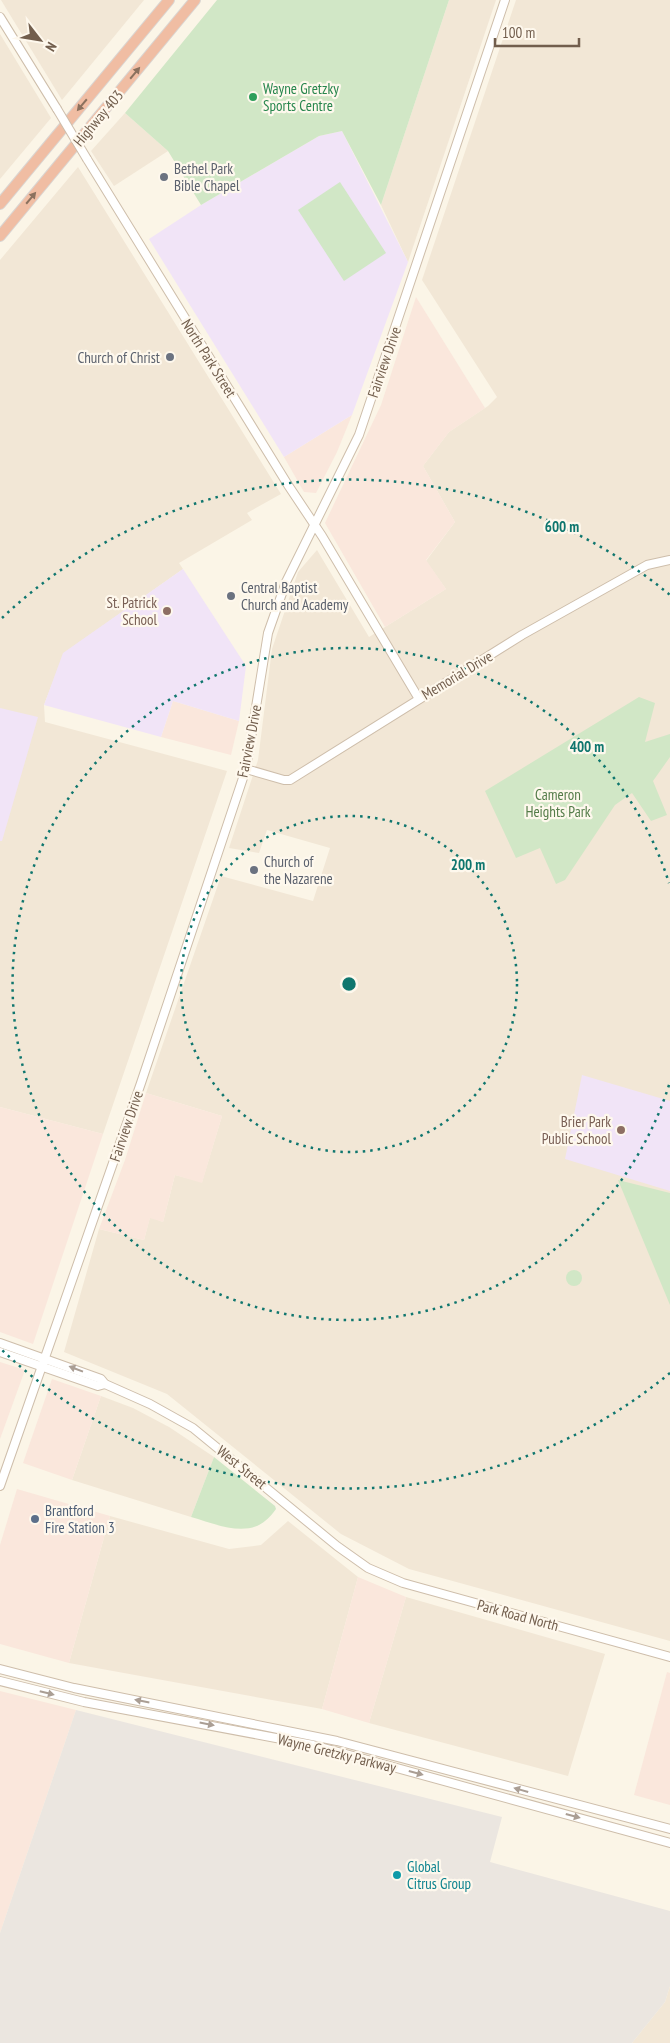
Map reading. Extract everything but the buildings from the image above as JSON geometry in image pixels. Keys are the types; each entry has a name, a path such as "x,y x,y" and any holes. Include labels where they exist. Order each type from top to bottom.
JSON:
{"highway":[{"name":"Highway 403","path":"0,204 169,0"},
{"name":"Highway 403","path":"0,236 195,0"}],"main road":[{"name":"Fairview Drive","path":"0,1486 141,1083 246,769 268,633 286,582 359,435 505,0"},
{"name":"North Park Street","path":"0,17 288,485 315,524 419,698"},
{"name":"Memorial Drive","path":"246,769 290,780 522,635 639,569 647,565 670,560"},
{"name":"West Street","path":"0,1343 44,1357 101,1379 104,1384 150,1404 193,1428 331,1542 368,1568"},
{"name":"West Street","path":"0,1352 98,1386 104,1384"},
{"name":"Park Road North","path":"368,1568 403,1583 670,1657"},
{"name":"Wayne Gretzky Parkway","path":"0,1669 74,1688 337,1740 670,1829"},
{"name":"Wayne Gretzky Parkway","path":"0,1681 84,1702 313,1745 670,1842"}],"shaded area":[{"path":"1,0 144,0 62,100"},
{"path":"449,0 496,0 408,262 381,205"},
{"path":"516,0 670,0 670,1641 409,1569 341,1534 167,1394 64,1352 99,1229 144,1240 150,1217 163,1222 175,1175 202,1182 222,1116 146,1093 221,876 313,901 330,848 267,830 259,853 229,848 258,760 272,649 298,572 317,550 369,637 446,589 426,561 455,522 423,466 449,432 488,406 497,397 422,280"},
{"path":"0,34 51,118 0,179"},
{"path":"125,113 168,151 114,186 91,151"},
{"path":"342,131 408,262 352,415 284,457 149,239 201,205 319,136"},
{"path":"78,167 281,494 247,513 252,520 179,563 183,569 64,653 44,705 45,722 227,771 103,1134 0,1107 0,260"},
{"path":"416,297 485,408 449,432 423,466 455,522 426,560 446,589 385,627 325,523 381,405"},
{"path":"352,415 337,452 316,493 304,492 284,457"},
{"name":"St. Patrick School","path":"183,569 246,666 239,721 173,701 161,737 44,705 63,653"},
{"path":"173,701 239,721 231,755 161,737"},
{"path":"0,708 38,717 2,841 0,841"},
{"name":"Brier Park Public School","path":"582,1075 670,1101 670,1191 565,1159"},
{"path":"146,1093 222,1116 202,1183 175,1175 163,1222 150,1218 144,1240 99,1229 125,1160"},
{"path":"0,1107 103,1134 33,1344 0,1332"},
{"path":"0,1362 25,1370 0,1439"},
{"path":"52,1379 101,1396 72,1480 23,1463"},
{"path":"101,1396 133,1408 169,1427 214,1457 191,1517 72,1480"},
{"path":"17,1489 110,1516 69,1663 0,1644 0,1545"},
{"path":"110,1516 229,1549 261,1545 288,1521 358,1577 322,1709 69,1663"},
{"path":"358,1577 406,1597 369,1723 322,1709"},
{"path":"406,1597 605,1654 568,1776 369,1723"},
{"path":"667,1672 670,1673 670,1805 634,1795"},
{"path":"0,1691 76,1710 0,1933"},
{"path":"76,1710 502,1817 490,1862 670,1911 670,1986 665,2002 632,2043 0,2043 0,1933"},
{"path":"670,1986 670,2043 632,2043 665,2002"}],"green space":[{"path":"217,0 449,0 381,205 342,131 319,136 201,205 168,151 125,113"},
{"path":"340,182 386,253 344,281 298,210"},
{"name":"Cameron Heights Park","path":"639,697 655,703 645,742 670,734 670,757 653,781 667,815 651,821 632,793 615,805 565,880 556,884 540,848 516,858 485,791"},
{"path":"618,1180 670,1193 670,1305"},
{"path":"571,1270 577,1270 582,1275 580,1284 571,1286 566,1281 566,1275"},
{"path":"214,1457 275,1506 276,1509 266,1520 257,1526 239,1529 191,1517"}],"place":[{"name":"Wayne Gretzky Sports Centre","path":"253,97"},
{"name":"Bethel Park Bible Chapel","path":"164,177"},
{"name":"Church of Christ","path":"170,357"},
{"name":"Central Baptist Church and Academy","path":"231,596"},
{"name":"St. Patrick School","path":"167,611"},
{"name":"Church of the Nazarene","path":"254,870"},
{"name":"Brier Park Public School","path":"621,1130"},
{"name":"Brantford Fire Station 3","path":"35,1519"},
{"name":"Global Citrus Group","path":"397,1875"}]}
